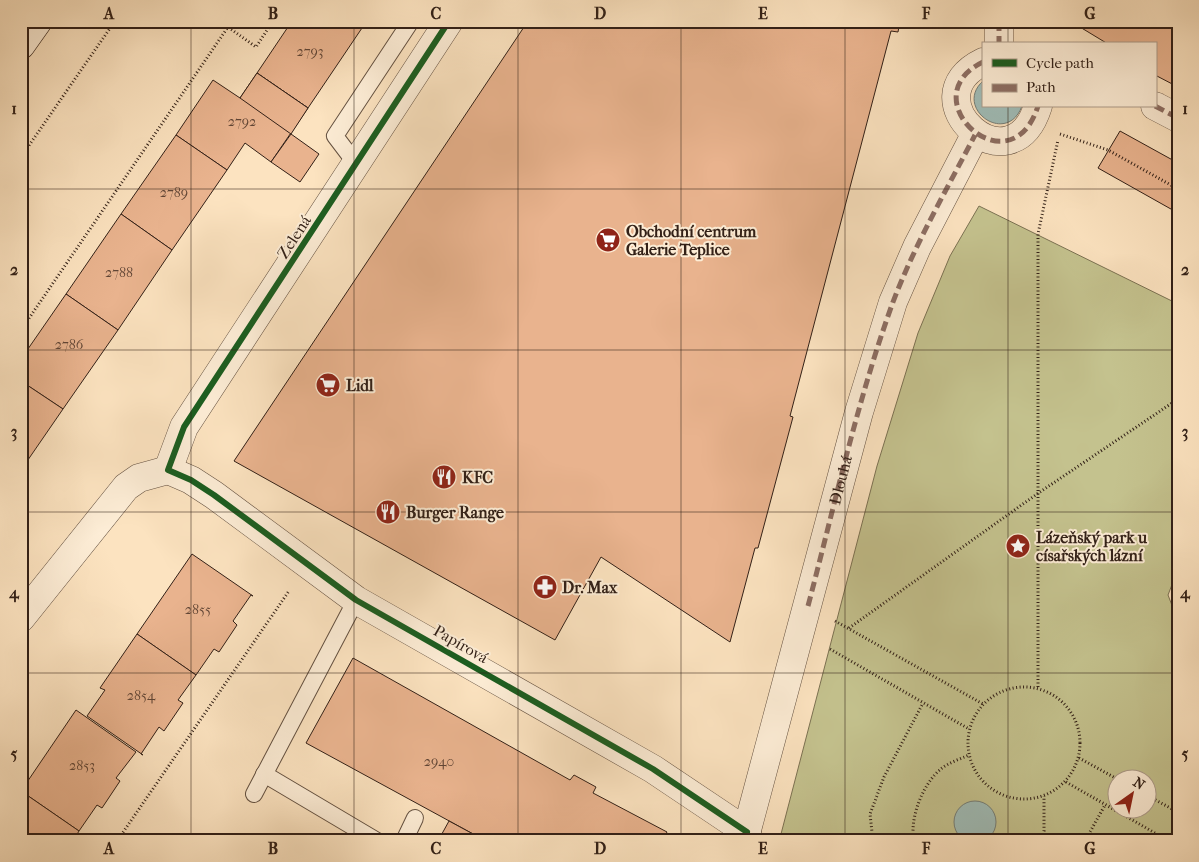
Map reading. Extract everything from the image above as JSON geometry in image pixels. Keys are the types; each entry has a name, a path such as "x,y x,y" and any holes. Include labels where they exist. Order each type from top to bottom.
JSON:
{"street":[{"path":"21,45 38,21"},
{"name":"Zelená","path":"168,470 184,427 449,21"},
{"path":"999,21 999,42"},
{"path":"982,62 974,66 964,76 958,88 957,106 963,122 975,134 988,140 1002,141 1015,138 1026,130 1034,119 1037,108"},
{"path":"1156,107 1178,118"},
{"name":"Dlouhá","path":"750,838 859,412 893,302 916,247 975,134"},
{"path":"21,618 126,487 139,478 168,470"},
{"name":"Papírová","path":"168,470 192,480 356,600 653,769 750,838"}],"lane":[{"path":"357,164 335,136 411,21"},
{"path":"254,794 356,600"},
{"path":"264,774 377,841"},
{"path":"404,841 415,818"}],"path":[{"path":"21,157 115,21"},
{"path":"220,21 256,47 273,21"},
{"path":"21,330 228,27"},
{"path":"1038,688 1038,234 1060,133 1108,150 1178,189"},
{"path":"849,628 1037,494 1178,399"},
{"path":"117,841 308,564"},
{"path":"808,606 983,704"},
{"path":"801,633 969,729"},
{"path":"1038,688 1064,702 1079,728 1080,758 1066,782 1056,791 1044,796 1020,800 997,793 979,777 969,755 969,729 983,704 1008,689 1038,688"},
{"path":"873,841 870,814 884,777 923,703"},
{"path":"914,841 914,817 921,796 940,769 969,755"},
{"path":"1080,758 1106,773"},
{"path":"1066,782 1106,805 1085,841"},
{"path":"1040,841 1044,831 1044,796"},
{"path":"1156,800 1178,812"},
{"path":"1132,820 1169,841"}],"shaded area":[{"name":"Lázeňský park u císařských lázní","path":"979,206 1178,304 1178,569 1168,595 1178,621 1178,841 790,841 781,834 877,466 918,333 950,256"}],"water":[{"path":"982,82 982,108 1021,108 1015,118 1005,123 995,123 986,119 978,112 974,102 975,92"},
{"path":"975,801 990,807 996,822 990,837 975,843 960,837 954,822 960,807"}],"building":[{"path":"292,21 352,21 362,28 308,108 257,73"},
{"path":"352,21 367,21 362,28"},
{"name":"Obchodní centrum Galerie Teplice","path":"528,21 900,21 898,32 891,31 790,416 793,417 758,548 755,548 730,642 601,557 555,640 234,461"},
{"path":"1070,21 1178,21 1178,87 1156,76 1156,42 1105,42"},
{"path":"257,73 308,108 271,162 245,143 227,170 176,135 213,80 240,98"},
{"path":"257,73 308,108 291,134 240,98"},
{"path":"1120,131 1178,163 1178,213 1098,168"},
{"path":"291,134 319,154 300,182 271,162"},
{"path":"176,135 227,170 172,250 121,214"},
{"path":"121,214 172,250 118,330 66,294"},
{"path":"66,294 118,330 63,409 21,381 21,359"},
{"path":"21,381 63,409 21,470"},
{"path":"192,554 253,596 251,595 233,621 237,625 219,652 214,649 196,675 137,634"},
{"path":"137,634 196,675 178,700 183,703 164,731 159,727 141,754 87,716 105,690 100,688"},
{"path":"353,658 570,780 574,775 596,787 593,793 667,832 662,841 486,841 306,743"},
{"path":"76,710 136,752 116,778 120,781 102,808 97,805 79,831 21,791"},
{"path":"21,791 79,831 73,841 21,841"},
{"path":"449,821 486,841 438,841"}],"marked path":[{"path":"999,21 999,42"},
{"path":"982,63 963,78 956,96 960,114 972,130 989,139 1007,140 1025,130 1037,108"},
{"path":"1156,107 1178,118"},
{"path":"808,606 857,415 893,302 921,238 975,135"}],"cycle path":[{"path":"449,21 184,427 168,470 191,480 214,495 356,600 653,769 747,832"}],"place":[{"name":"Obchodní centrum Galerie Teplice","path":"608,240"},
{"name":"Lidl","path":"328,385"},
{"name":"KFC","path":"444,477"},
{"name":"Burger Range","path":"388,512"},
{"name":"Lázeňský park u císařských lázní","path":"1018,546"},
{"name":"Dr. Max","path":"545,587"}]}
